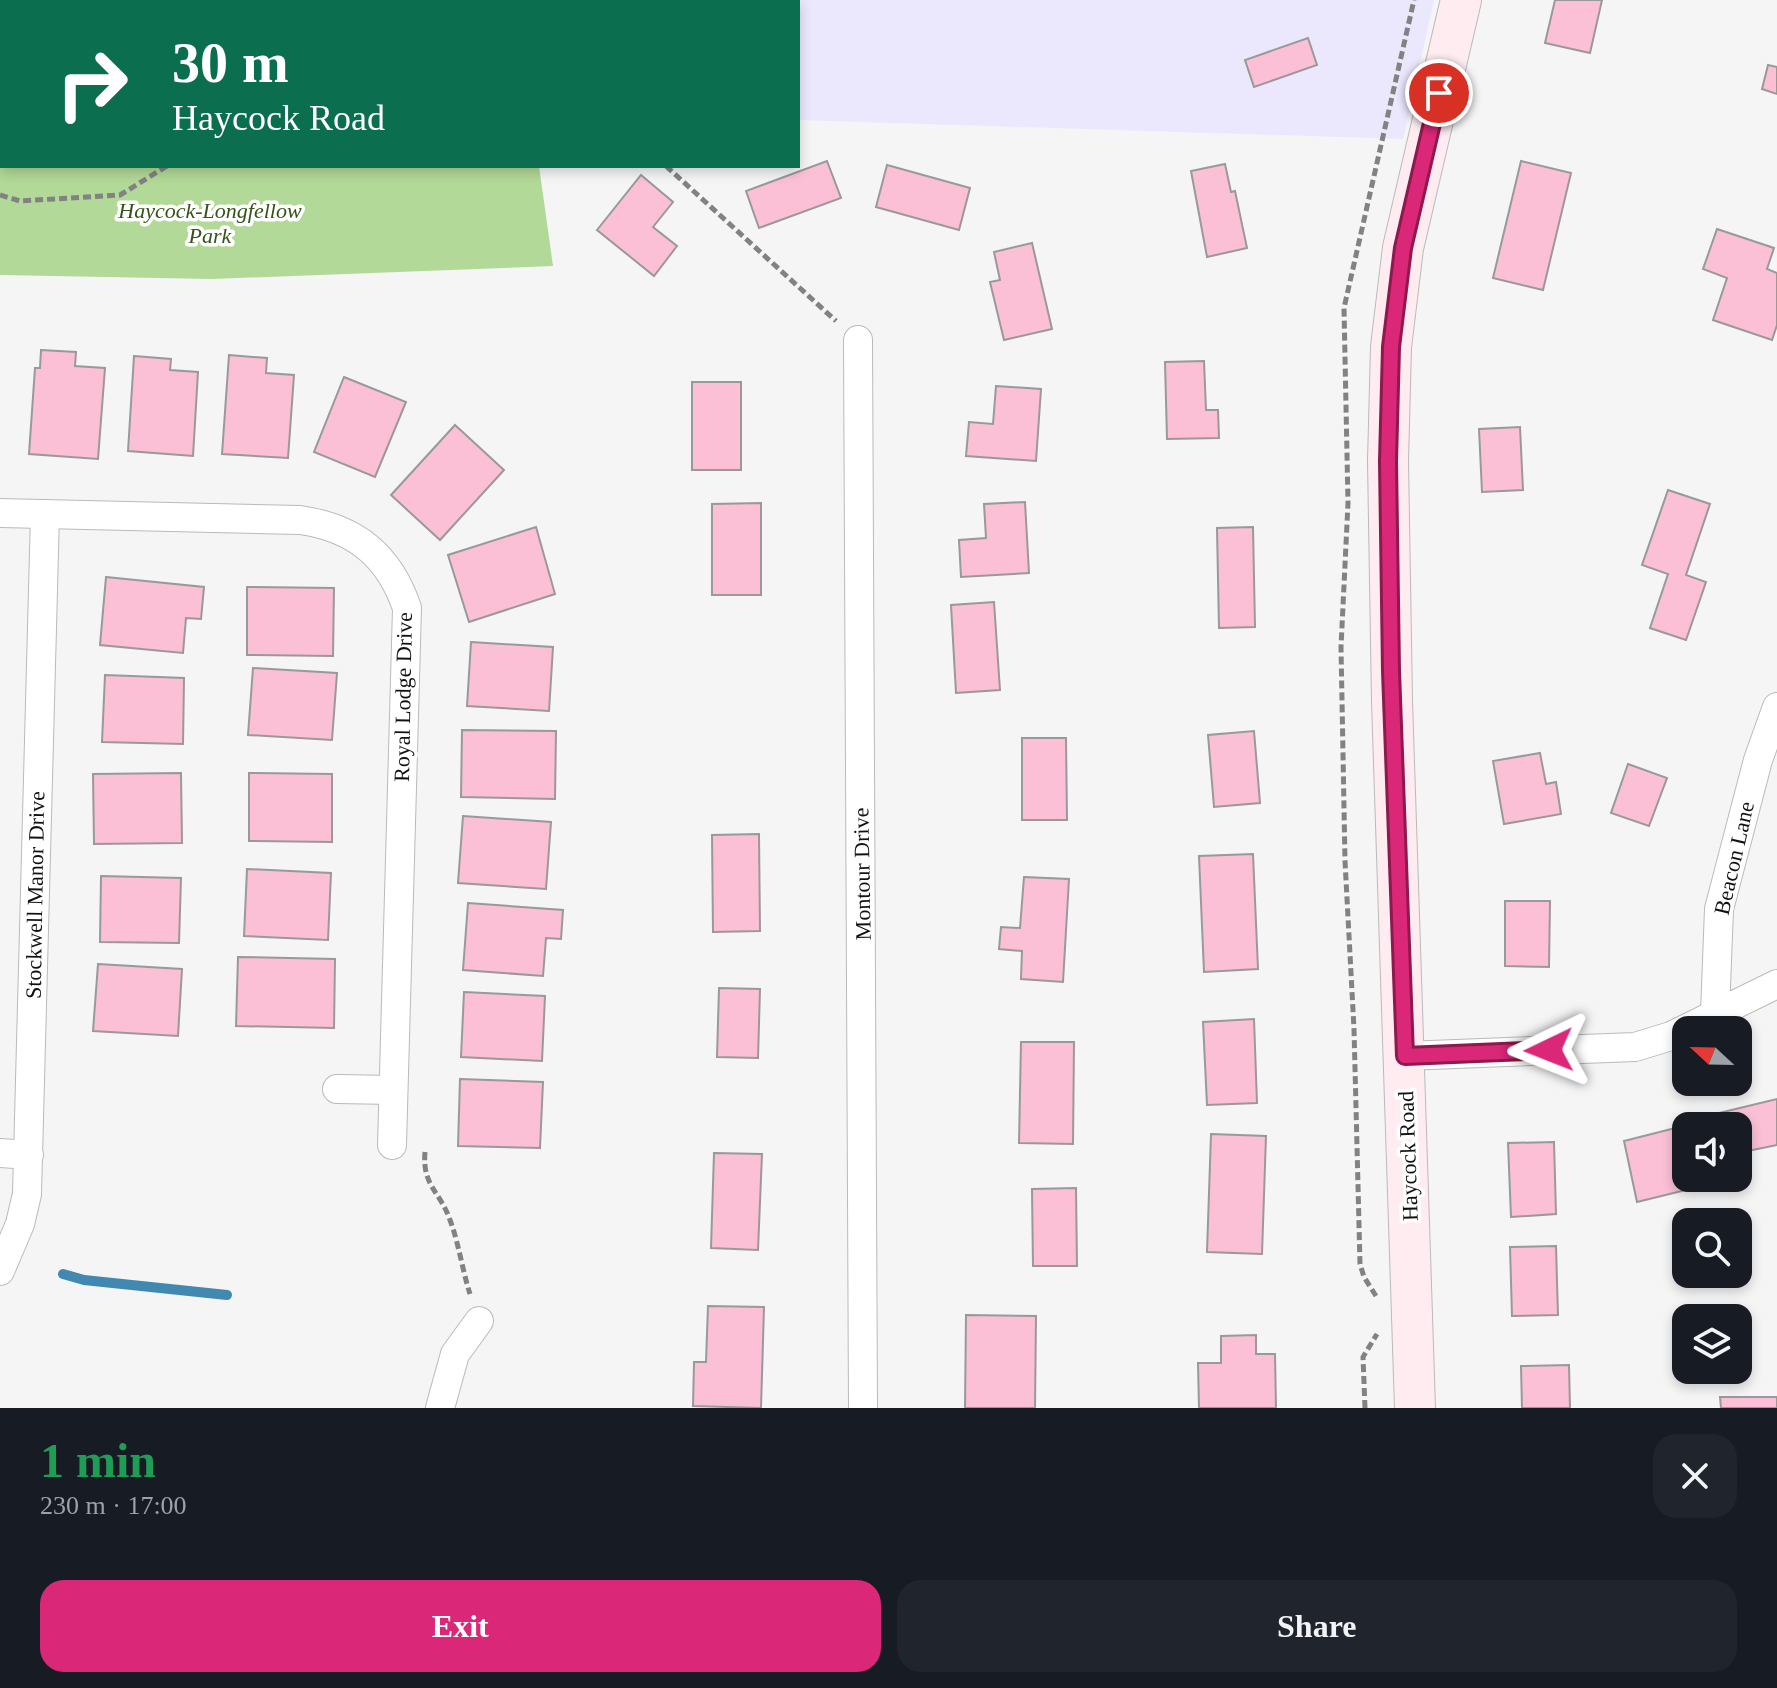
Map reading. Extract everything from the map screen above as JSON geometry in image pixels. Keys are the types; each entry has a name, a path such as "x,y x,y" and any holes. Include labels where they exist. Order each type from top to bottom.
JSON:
{"main road":[{"name":"Haycock Road","path":"1415,1408 1391,685 1388,461 1391,347 1403,248 1461,0"}],"street":[{"name":"Montour Drive","path":"858,340 863,1408"},
{"name":"Royal Lodge Drive","path":"0,513 320,523 342,529 375,553 399,585 407,608 392,1145"},
{"name":"Stockwell Manor Drive","path":"0,1271 20,1224 26,1198 29,1155 45,514"},
{"name":"Beacon Lane","path":"1715,1013 1719,909 1758,760 1777,707"},
{"path":"1405,1056 1635,1047 1671,1036 1777,984"},
{"path":"337,1089 393,1090"},
{"path":"0,1153 29,1155"},
{"path":"440,1408 455,1354 479,1321"}],"path":[{"path":"0,195 20,201 120,195 164,168"},
{"path":"668,168 858,340"},
{"path":"425,1152 427,1182 445,1207 479,1321"}],"shaded area":[{"path":"800,0 1434,0 1403,139 800,120"}],"green space":[{"name":"Haycock-Longfellow Park","path":"0,168 539,168 553,266 212,279 0,275"}],"building":[{"path":"1555,0 1602,0 1590,53 1545,43"},
{"path":"1308,38 1317,65 1254,87 1245,60"},
{"path":"1768,65 1777,67 1777,94 1762,89"},
{"path":"827,161 841,198 759,228 746,191"},
{"path":"1521,161 1571,173 1543,290 1493,278"},
{"path":"1225,164 1231,192 1235,191 1247,248 1207,257 1191,171"},
{"path":"887,165 970,188 959,230 876,207"},
{"path":"641,175 673,202 653,227 677,246 654,276 597,230"},
{"path":"1717,229 1774,248 1767,269 1777,273 1777,325 1772,340 1713,320 1727,278 1703,269"},
{"path":"1032,243 1052,329 1004,340 990,282 1000,280 994,252"},
{"path":"41,350 76,352 75,366 105,368 98,459 29,454 35,368 40,368"},
{"path":"229,355 267,358 266,373 294,375 288,458 222,454"},
{"path":"134,356 171,359 170,370 198,372 193,456 128,451"},
{"path":"1204,361 1206,410 1218,410 1219,438 1167,439 1165,362"},
{"path":"344,377 406,402 375,477 314,452"},
{"path":"692,382 741,382 741,470 692,470"},
{"path":"996,386 1041,389 1036,461 966,456 969,422 993,424"},
{"path":"455,425 504,470 440,540 391,495"},
{"path":"1520,427 1523,490 1482,492 1479,429"},
{"path":"1668,490 1710,504 1686,575 1706,582 1686,640 1650,628 1668,574 1642,565"},
{"path":"1025,502 1029,573 961,577 959,540 986,538 984,504"},
{"path":"761,503 761,595 712,595 712,504"},
{"path":"536,527 555,594 469,622 448,555"},
{"path":"1253,527 1255,627 1219,628 1217,528"},
{"path":"106,577 204,587 201,619 186,618 183,653 100,645"},
{"path":"247,587 334,588 333,656 247,655"},
{"path":"994,602 1000,690 956,693 951,605"},
{"path":"471,642 553,647 549,711 467,706"},
{"path":"253,668 337,673 332,740 248,735"},
{"path":"105,675 184,678 183,744 102,742"},
{"path":"462,730 556,731 555,799 461,797"},
{"path":"1254,731 1260,803 1214,807 1208,735"},
{"path":"1022,738 1066,738 1067,820 1022,820"},
{"path":"1540,753 1546,784 1556,782 1561,814 1504,824 1493,761"},
{"path":"1628,764 1667,778 1649,826 1611,813"},
{"path":"181,773 182,843 94,844 93,774"},
{"path":"249,773 332,774 332,842 249,841"},
{"path":"463,816 551,822 546,889 458,883"},
{"path":"759,834 760,931 713,932 712,835"},
{"path":"1253,854 1258,969 1204,972 1199,856"},
{"path":"247,869 331,873 328,940 244,936"},
{"path":"101,876 181,878 179,943 100,942"},
{"path":"1024,877 1069,879 1063,982 1021,979 1022,951 999,949 1001,927 1020,928"},
{"path":"1505,901 1550,901 1549,967 1505,966"},
{"path":"468,903 563,910 561,939 546,938 543,976 463,970"},
{"path":"238,957 335,959 334,1028 236,1026"},
{"path":"98,964 182,969 178,1036 93,1031"},
{"path":"719,988 760,989 758,1058 717,1057"},
{"path":"464,992 545,996 542,1061 461,1057"},
{"path":"1254,1019 1257,1103 1207,1105 1203,1022"},
{"path":"1021,1042 1074,1042 1073,1144 1019,1143"},
{"path":"460,1079 543,1082 540,1148 458,1146"},
{"path":"1777,1099 1777,1145 1752,1150 1752,1112 1723,1112"},
{"path":"1672,1129 1672,1192 1678,1192 1637,1202 1624,1141"},
{"path":"1211,1134 1266,1136 1262,1254 1207,1252"},
{"path":"1554,1142 1556,1214 1511,1217 1508,1143"},
{"path":"714,1153 762,1154 758,1250 711,1248"},
{"path":"1076,1188 1077,1266 1033,1266 1032,1189"},
{"path":"1556,1246 1558,1315 1512,1316 1510,1247"},
{"path":"708,1306 764,1307 761,1408 693,1406 694,1362 706,1362"},
{"path":"966,1315 1036,1316 1035,1408 965,1408"},
{"path":"1256,1335 1256,1354 1275,1354 1276,1408 1199,1408 1198,1363 1221,1363 1221,1336"},
{"path":"1569,1365 1570,1408 1522,1408 1521,1366"},
{"path":"1720,1397 1777,1397 1777,1408 1721,1408"}],"waterway":[{"path":"63,1274 84,1280 227,1295"}],"route":[{"path":"1439,93 1403,248 1391,347 1388,461 1391,671 1405,1056 1549,1050"}]}
